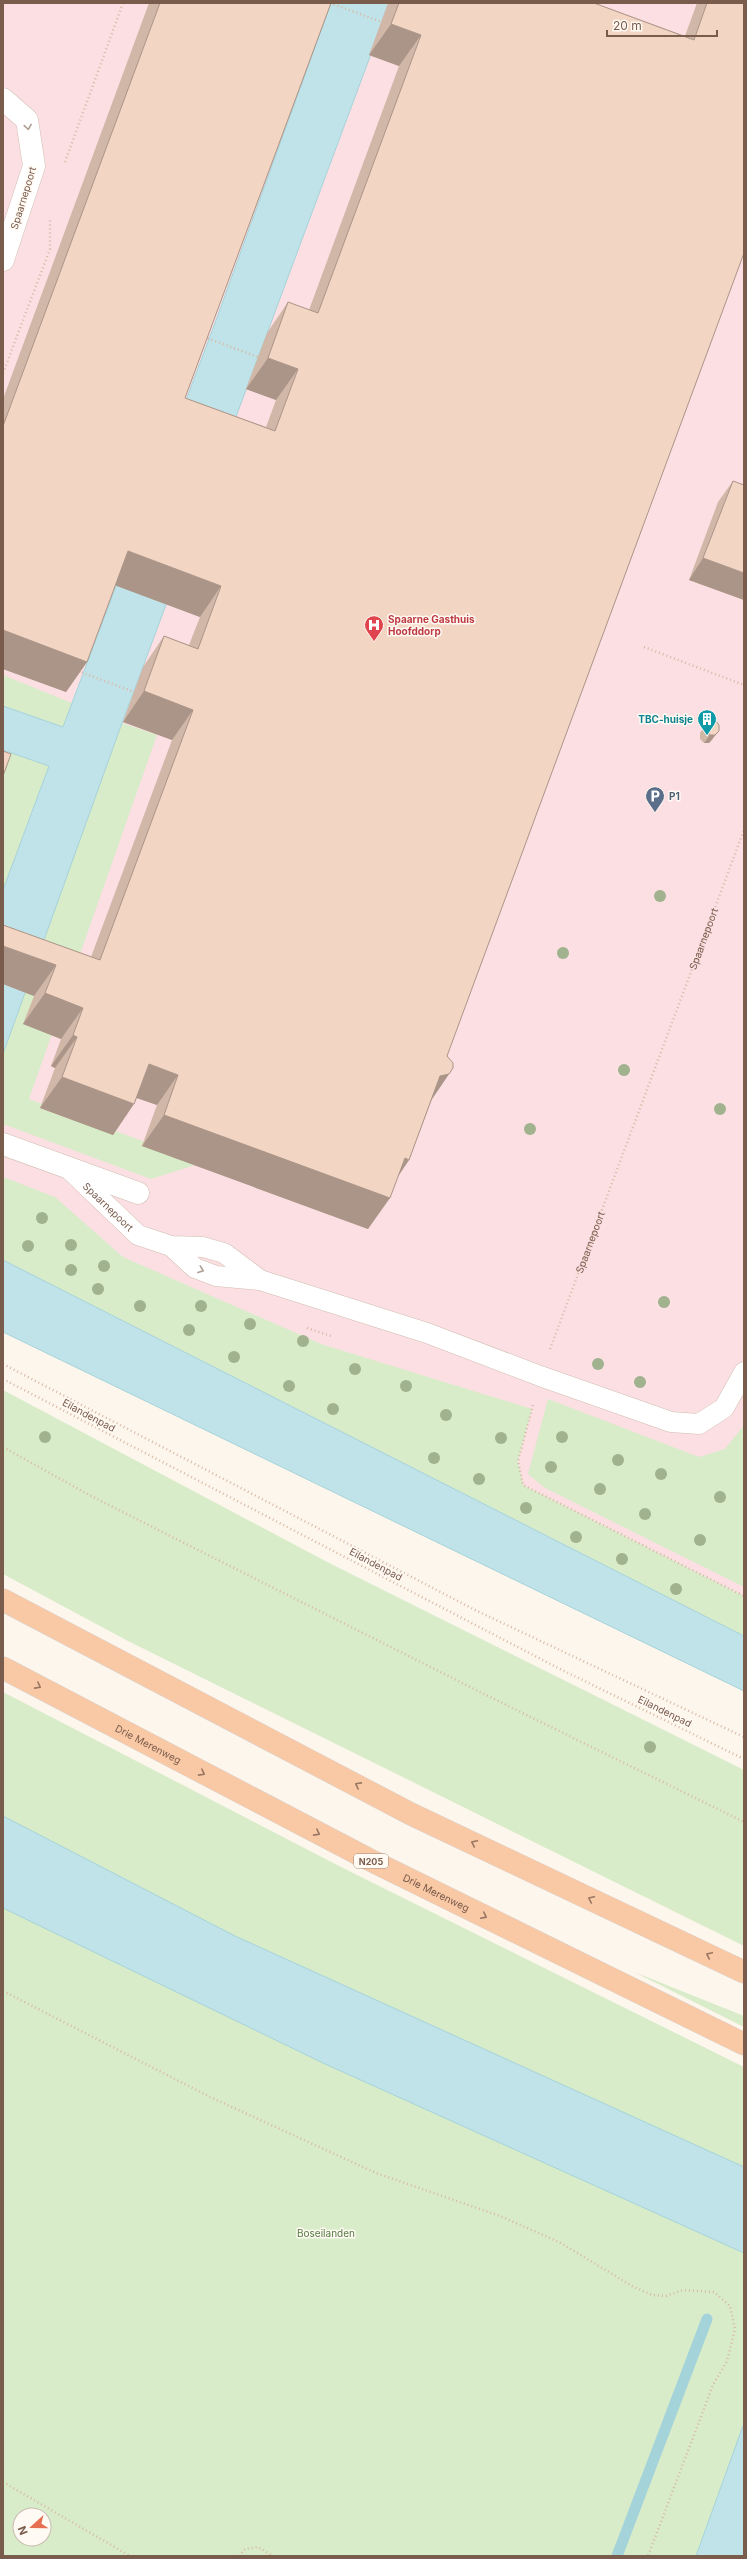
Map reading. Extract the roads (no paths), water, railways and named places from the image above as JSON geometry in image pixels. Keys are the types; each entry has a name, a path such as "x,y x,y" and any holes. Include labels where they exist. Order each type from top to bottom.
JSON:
{"highway":[{"path":"3,1600 412,1814 744,1972"},
{"name":"Drie Merenweg","path":"3,1668 370,1860 744,2044"}],"street":[{"name":"Spaarnepoort","path":"3,99 27,120 34,166 3,260"},
{"name":"Spaarnepoort","path":"3,1144 70,1170 138,1193"}],"lane":[{"name":"Spaarnepoort","path":"70,1170 138,1235 171,1246 202,1247 224,1253 260,1280 427,1333 540,1376 671,1422 699,1424 724,1408 744,1372"}],"water":[{"path":"331,3 390,3 122,723 3,1054 3,890 49,766 3,750 3,706 63,727 215,323"},
{"path":"3,1260 744,1636 744,1691 3,1332"},
{"path":"3,1816 235,1936 744,2167 744,2253 323,2063 3,1908"},
{"path":"744,2423 744,2556 696,2556"}],"waterway":[{"path":"617,2556 707,2319"}],"place":[{"name":"Spaarne Gasthuis Hoofddorp","path":"374,642"},
{"name":"TBC-huisje","path":"707,736"},
{"name":"P1","path":"655,813"}],"park label":[{"name":"Boseilanden","path":"326,2233"}]}
